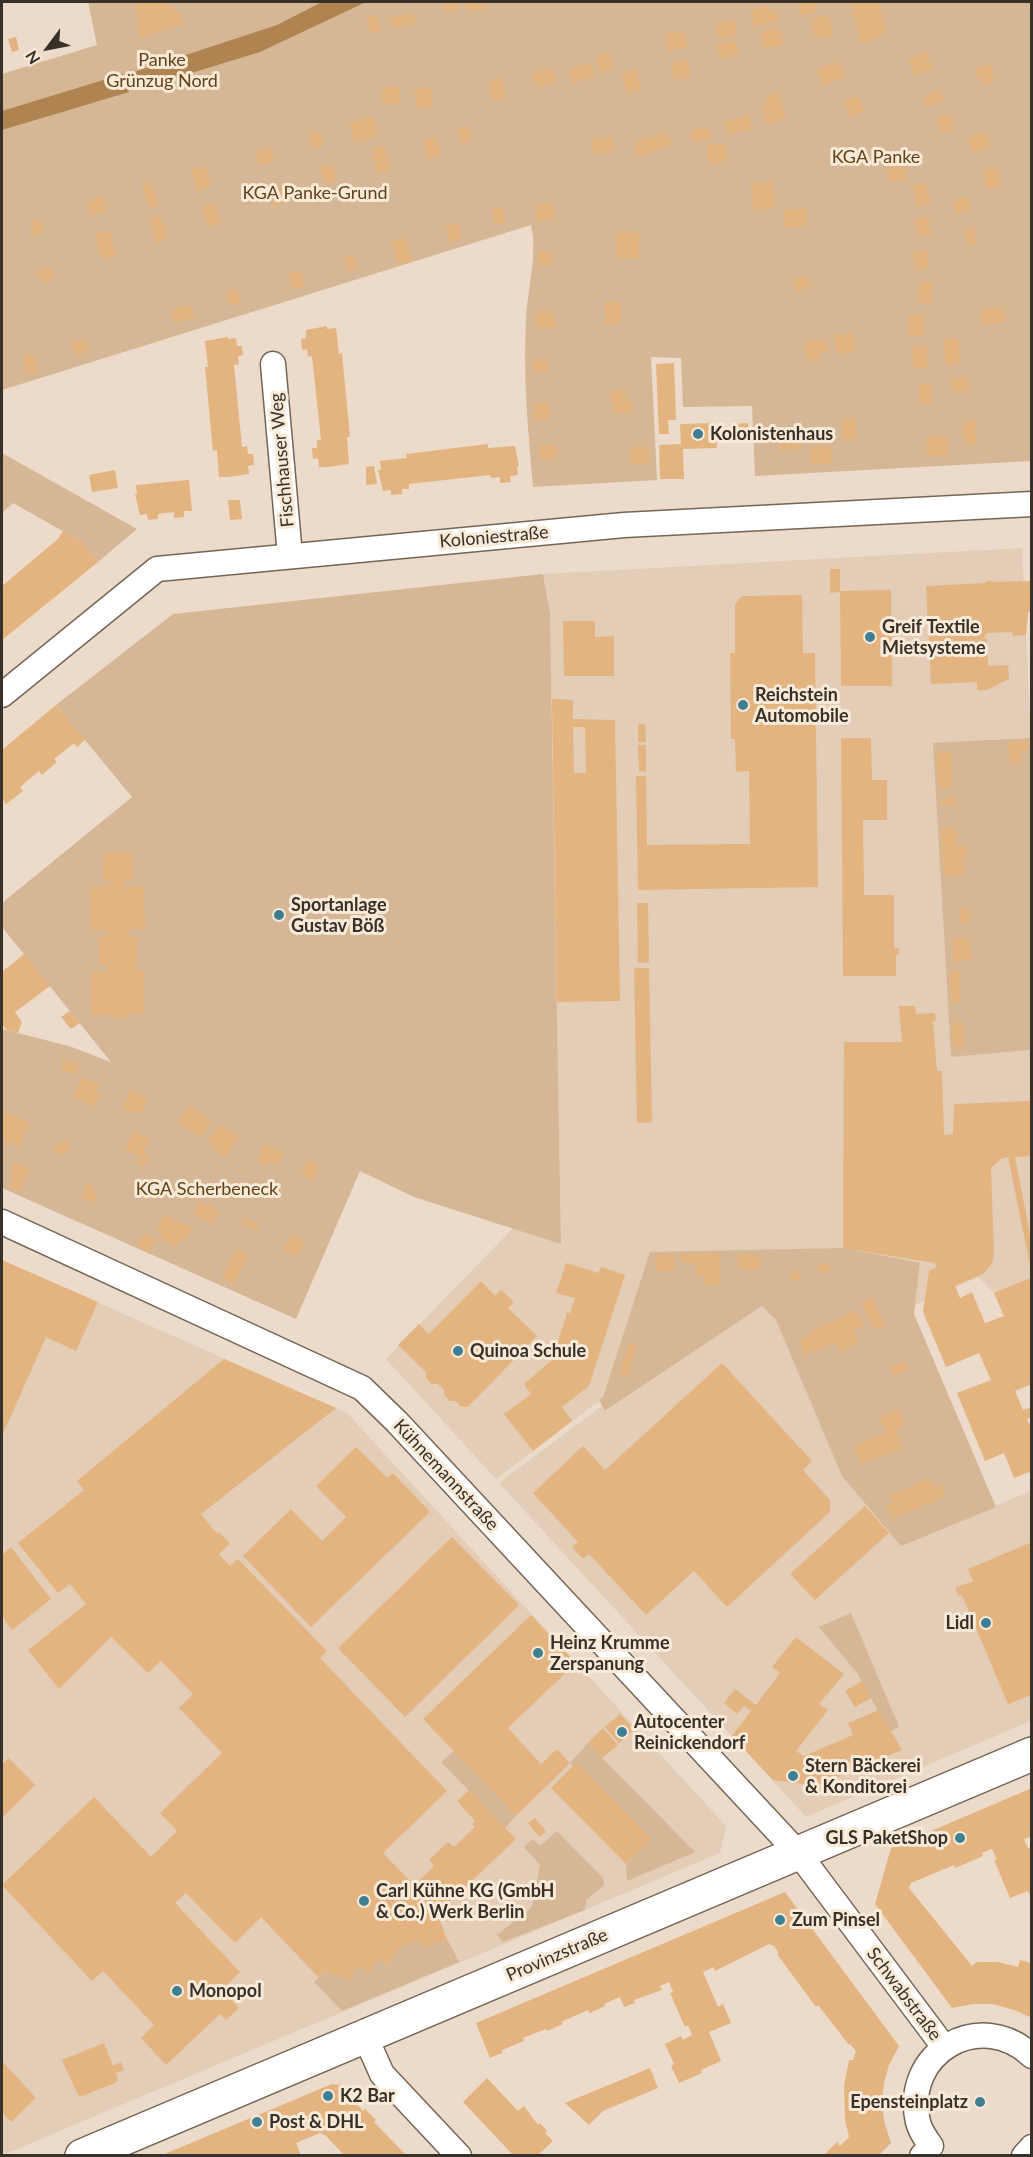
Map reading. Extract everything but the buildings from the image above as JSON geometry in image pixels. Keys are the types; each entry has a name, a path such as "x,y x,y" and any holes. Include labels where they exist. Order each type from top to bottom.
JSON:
{"main road":[{"name":"Provinzstraße","path":"82,2156 1032,1754"}],"street":[{"name":"Fischhauser Weg","path":"273,364 290,556"},
{"name":"Koloniestraße","path":"2,695 157,569 624,525 1032,504"},
{"name":"Kühnemannstraße","path":"2,1222 362,1388 437,1464 799,1854"},
{"name":"Schwabstraße","path":"799,1854 944,2047"},
{"path":"926,2151 918,2124 915,2102 918,2085 925,2069 944,2047 961,2039 983,2035 1011,2041 1032,2056"},
{"path":"365,2036 382,2074 459,2156"},
{"path":"1024,2156 1032,2147"}],"shaded area":[{"path":"322,2 366,2 260,52 139,89 134,72 277,25"},
{"path":"123,74 129,92 2,130 2,111"},
{"path":"1022,548 1031,738 934,744 951,1057 1031,1050 1031,1277 994,1293 978,1277 915,1305 920,1264 651,1252 603,1398 496,1479 386,1359 513,1228 561,1243 550,613 543,574"},
{"path":"2,1260 347,1413 726,1826 720,1853 5,2154 2,2150"},
{"path":"762,1306 776,1320 901,1545 1031,1491 1031,1721 806,1817 499,1483 602,1406 606,1411"}],"green space":[{"path":"88,2 1031,2 1031,461 755,476 752,406 683,407 681,358 651,357 657,480 533,487 525,362 527,309 532,273 531,225 2,390 2,74 97,45"},
{"path":"2,453 137,529 98,562 84,543 13,503 2,513"},
{"name":"Sportanlage Gustav Böß","path":"543,574 550,613 561,1244 414,1197 360,1171 296,1319 2,1188 2,1029 69,1046 111,1062 2,927 2,903 132,797 56,705 173,614"},
{"path":"1031,738 1031,1050 951,1057 933,743"},
{"path":"844,1248 920,1263 914,1314 996,1507 901,1546 842,1476 776,1320 762,1306 605,1411 599,1400 603,1397 650,1252"},
{"path":"851,1613 899,1727 890,1732 857,1673 819,1627"},
{"path":"588,1743 695,1852 627,1881 626,1864 651,1839 576,1764 573,1766 570,1763"},
{"path":"454,1751 516,1816 505,1828 441,1762"},
{"path":"557,1831 603,1878 604,1885 586,1900 585,1910 503,1942 497,1935 532,1907 540,1865 524,1847 533,1839 540,1846"},
{"path":"447,1939 459,1962 342,2011 314,1982 325,1971 351,1981 356,1967 370,1973 376,1959 390,1965 397,1949 419,1940 423,1948"}],"waterway":[{"path":"117,84 144,75"}],"place":[{"name":"Kolonistenhaus","path":"698,434"},
{"name":"Greif Textile Mietsysteme","path":"870,637"},
{"name":"Reichstein Automobile","path":"743,705"},
{"name":"Sportanlage Gustav Böß","path":"279,915"},
{"name":"Quinoa Schule","path":"458,1351"},
{"name":"Lidl","path":"986,1623"},
{"name":"Heinz Krumme Zerspanung","path":"538,1653"},
{"name":"Autocenter Reinickendorf","path":"622,1732"},
{"name":"Stern Bäckerei & Konditorei","path":"793,1776"},
{"name":"GLS PaketShop","path":"960,1838"},
{"name":"Carl Kühne KG (GmbH & Co.) Werk Berlin","path":"364,1901"},
{"name":"Zum Pinsel","path":"780,1920"},
{"name":"Monopol","path":"177,1991"},
{"name":"K2 Bar","path":"328,2096"},
{"name":"Epensteinplatz","path":"980,2102"},
{"name":"Post & DHL","path":"257,2122"}],"park label":[{"name":"Panke Grünzug Nord","path":"162,70"},
{"name":"KGA Panke","path":"876,157"},
{"name":"KGA Panke-Grund","path":"315,193"},
{"name":"KGA Scherbeneck","path":"207,1189"}]}
